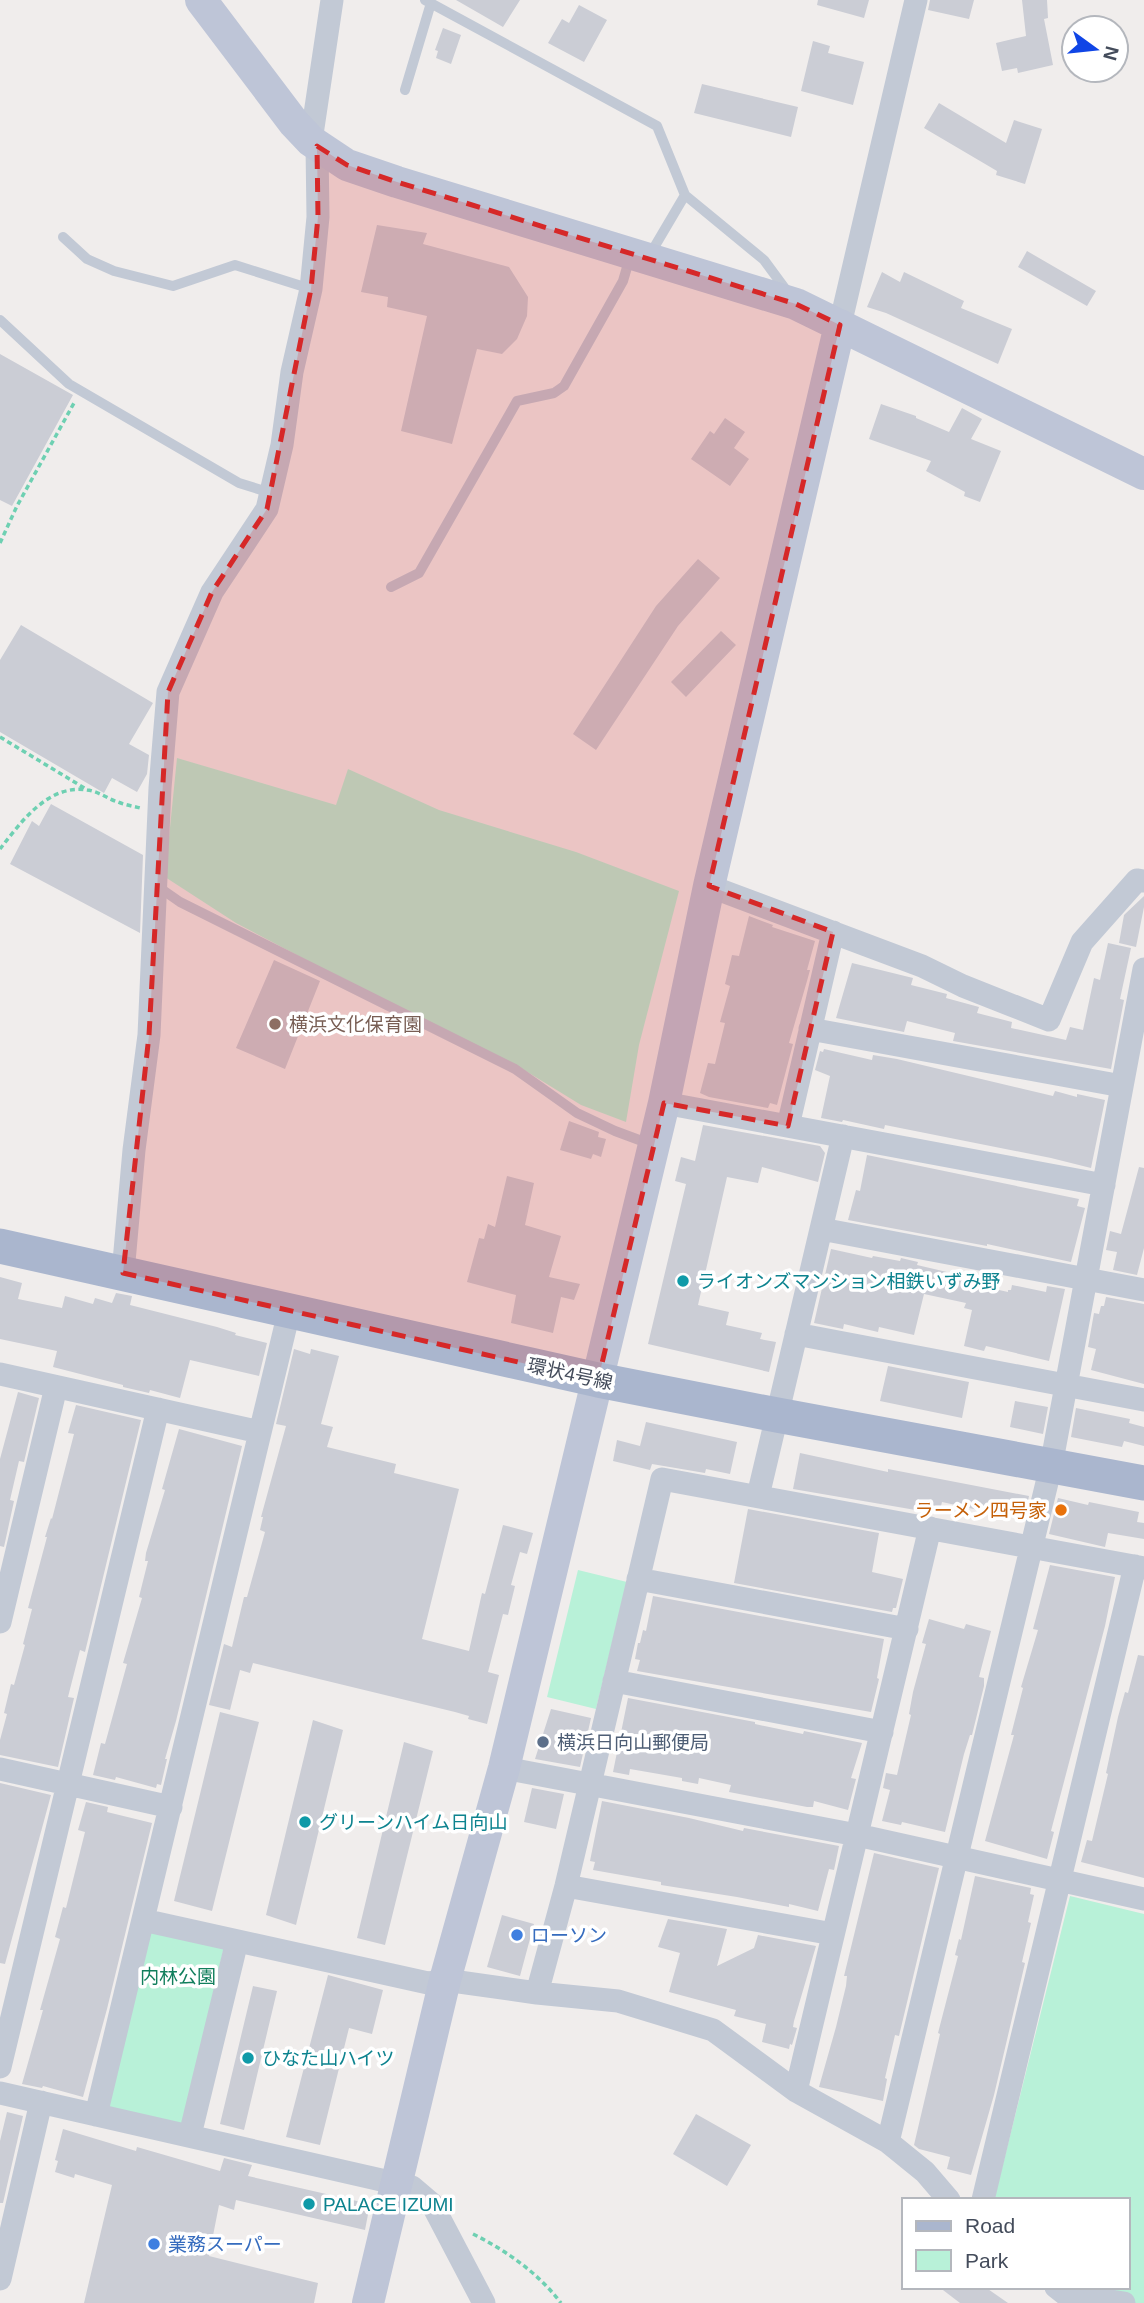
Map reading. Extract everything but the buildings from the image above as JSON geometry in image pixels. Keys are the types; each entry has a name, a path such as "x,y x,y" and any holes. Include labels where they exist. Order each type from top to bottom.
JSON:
{"main road":[{"name":"環状4号線","path":"0,1246 598,1380 1144,1483"}],"street":[{"path":"201,0 294,123 314,144 347,165 796,304 1144,474"},
{"path":"123,1273 134,1150 149,1035 154,884 168,692 212,593 267,509 271,493 282,444 292,372 311,289 318,217 314,144 332,0"},
{"path":"368,2303 445,1980 504,1768 664,1103 709,886 916,0"},
{"path":"709,886 922,966 963,986 1049,1020 1082,942 1137,880 1144,881"},
{"path":"788,1126 833,932"},
{"path":"888,2142 1051,1466 1144,969"},
{"path":"810,1029 1122,1086"},
{"path":"664,1103 1104,1185"},
{"path":"758,1496 843,1136"},
{"path":"821,1229 1144,1290"},
{"path":"96,2115 289,1312"},
{"path":"796,1335 1144,1399"},
{"path":"0,1374 260,1433"},
{"path":"0,1622 56,1387"},
{"path":"0,2067 158,1409"},
{"path":"537,1993 566,1886 662,1479 1140,1567 1060,1880 983,2198"},
{"path":"796,2091 930,1528"},
{"path":"638,1579 907,1629"},
{"path":"614,1681 882,1732"},
{"path":"504,1768 857,1835 1144,1899"},
{"path":"0,1769 171,1807"},
{"path":"566,1886 833,1934"},
{"path":"143,1920 428,1983 445,1980 618,2001 713,2031 796,2091 888,2142 925,2172 946,2198"},
{"path":"190,2135 237,1941"},
{"path":"0,2093 412,2187 432,2204 484,2303"},
{"path":"0,2279 9,2203 41,2102"},
{"path":"1059,2289 1065,2294 1124,2303"}],"lane":[{"path":"405,90 428,2 657,125 685,195 764,260 796,304"},
{"path":"391,587 419,573 517,401 554,393 564,386 623,281 685,195"},
{"path":"63,237 87,259 114,271 173,286 235,265 311,289"},
{"path":"0,320 69,384 239,484 271,493"},
{"path":"154,884 180,902 515,1069 577,1113 653,1145"}],"path":[{"path":"0,543 17,506 82,390"},
{"path":"0,737 88,790 120,803 159,812"},
{"path":"0,849 23,820 45,800 65,792 88,790"},
{"path":"445,2228 474,2235 519,2261 550,2288 561,2303"}],"highlighted area":[{"path":"317,146 347,165 796,304 840,325 709,886 833,932 788,1126 664,1103 598,1380 123,1273 149,1035 168,692 212,592 267,509 311,289 318,217"}],"green space":[{"path":"177,758 336,805 348,769 439,810 576,852 679,891 639,1045 626,1122 581,1105 516,1065 428,1024 236,923 165,877"},
{"path":"578,1570 627,1582 596,1709 547,1697"},
{"path":"1070,1896 1144,1914 1144,2303 1128,2303 1096,2289 1130,2289 1130,2198 994,2198"},
{"name":"内林公園","path":"148,1929 224,1947 182,2126 108,2109"}],"place":[{"name":"横浜文化保育園","path":"275,1024"},
{"name":"ライオンズマンション相鉄いずみ野","path":"683,1281"},
{"name":"ラーメン四号家","path":"1061,1510"},
{"name":"横浜日向山郵便局","path":"543,1742"},
{"name":"グリーンハイム日向山","path":"305,1822"},
{"name":"ローソン","path":"517,1935"},
{"name":"ひなた山ハイツ","path":"248,2058"},
{"name":"PALACE IZUMI","path":"309,2204"},
{"name":"業務スーパー","path":"154,2244"}]}
